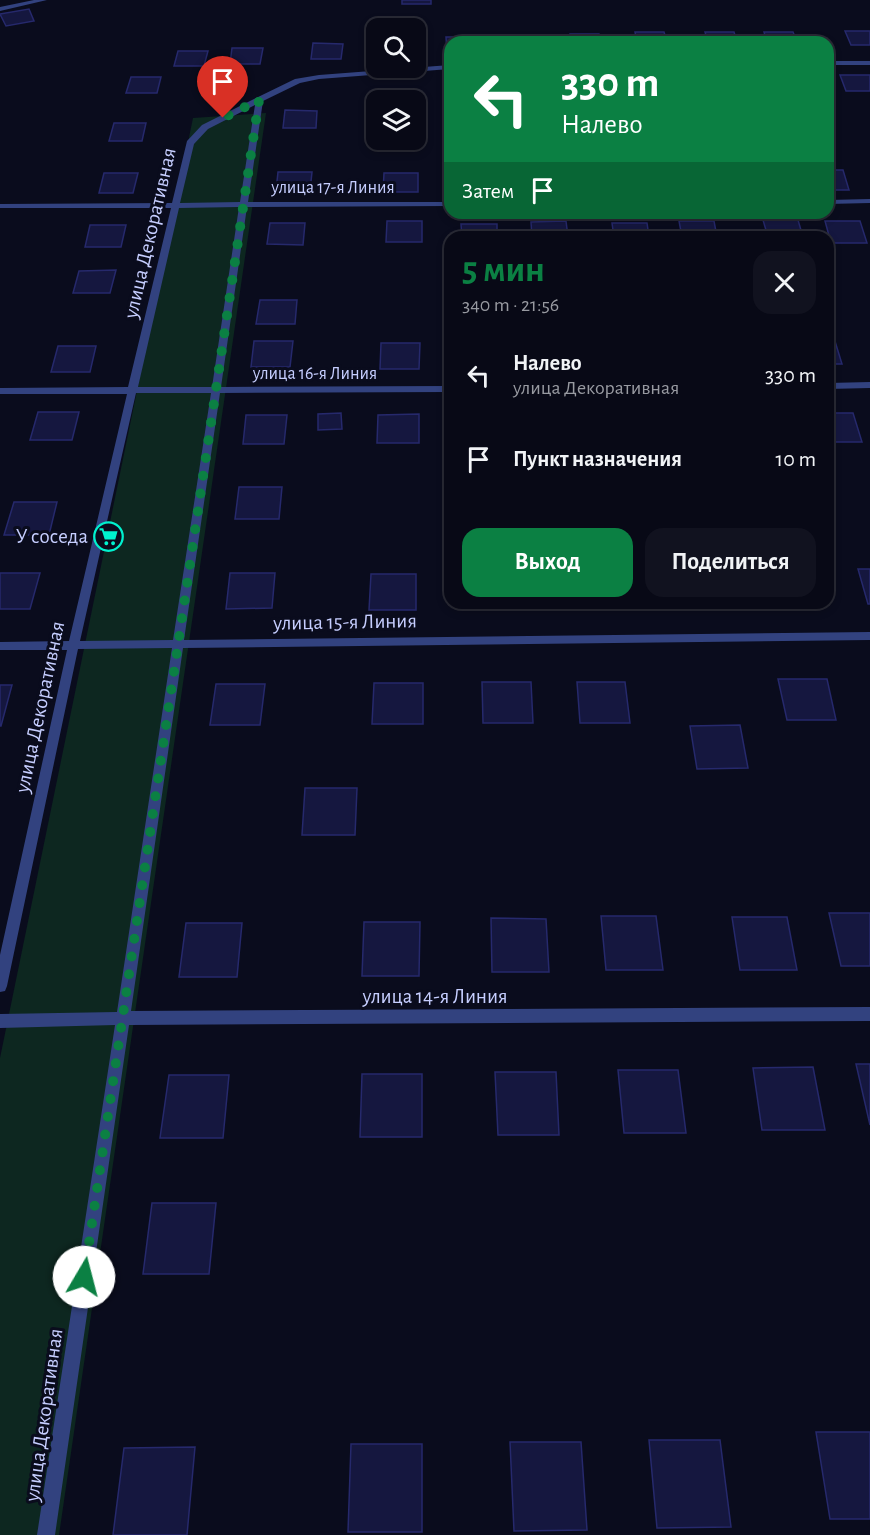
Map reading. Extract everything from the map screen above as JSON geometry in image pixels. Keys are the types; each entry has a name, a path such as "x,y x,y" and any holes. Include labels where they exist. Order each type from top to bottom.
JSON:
{"street":[{"path":"0,9 44,0"},
{"path":"834,63 870,63"},
{"path":"259,100 298,81 319,77 444,67"},
{"name":"улица Декоративная","path":"46,1535 259,100"},
{"name":"улица Декоративная","path":"0,986 73,646 190,143 205,127 259,100"},
{"path":"834,202 870,201"},
{"name":"улица 17-я Линия","path":"0,206 444,204"},
{"path":"834,386 870,385"},
{"name":"улица 16-я Линия","path":"0,391 444,389"},
{"name":"улица 15-я Линия","path":"0,646 870,636"},
{"name":"улица 14-я Линия","path":"0,1021 122,1018 870,1014"}],"green space":[{"path":"266,113 59,1535 0,1535 0,1058 193,118"}],"building":[{"path":"402,0 431,0 431,4 402,4"},
{"path":"29,9 34,21 6,26 0,14"},
{"path":"845,31 870,31 870,45 851,45"},
{"path":"635,32 664,32 665,36 636,36"},
{"path":"705,32 734,32 735,36 706,36"},
{"path":"764,32 793,32 795,36 765,36"},
{"path":"570,34 599,34 600,36 570,36"},
{"path":"313,43 343,44 341,59 311,59"},
{"path":"232,48 263,48 260,64 230,64"},
{"path":"178,51 208,51 204,66 174,66"},
{"path":"840,75 870,75 870,91 846,91"},
{"path":"131,77 161,77 157,93 126,93"},
{"path":"285,110 317,111 316,128 283,128"},
{"path":"114,123 146,123 142,141 109,141"},
{"path":"834,170 843,170 849,190 834,190"},
{"path":"278,172 312,172 310,191 276,191"},
{"path":"104,173 138,173 133,193 99,193"},
{"path":"384,173 418,173 418,192 383,192"},
{"path":"763,220 798,220 801,231 766,231"},
{"path":"387,221 422,221 422,242 386,242"},
{"path":"566,221 567,231 532,231 531,222"},
{"path":"679,221 714,221 716,231 681,231"},
{"path":"825,221 860,221 867,243 834,243 834,231 828,231"},
{"path":"270,223 305,223 303,245 267,244"},
{"path":"612,223 647,223 648,231 613,231"},
{"path":"461,224 497,224 497,231 462,231"},
{"path":"90,225 126,225 121,247 85,247"},
{"path":"116,270 110,293 73,293 79,271"},
{"path":"260,300 297,300 295,324 256,324"},
{"path":"834,338 842,364 834,364"},
{"path":"254,341 293,341 290,367 251,367"},
{"path":"381,343 420,343 419,369 380,369"},
{"path":"58,346 96,346 90,372 51,372"},
{"path":"38,412 79,412 72,440 30,440"},
{"path":"341,413 342,429 318,430 318,414"},
{"path":"834,413 853,413 862,442 834,442"},
{"path":"419,414 419,443 377,443 378,415"},
{"path":"246,415 287,415 284,444 243,444"},
{"path":"239,487 282,487 279,519 235,519"},
{"path":"14,502 57,502 49,535 4,535"},
{"path":"858,569 870,569 870,604 868,604"},
{"path":"0,573 40,573 30,609 0,609"},
{"path":"230,573 275,573 272,608 226,609"},
{"path":"371,574 416,574 416,610 369,610"},
{"path":"778,679 827,679 836,720 787,720"},
{"path":"482,682 531,682 533,723 483,723"},
{"path":"577,682 625,682 630,723 580,723"},
{"path":"374,683 423,683 423,724 372,724"},
{"path":"216,684 265,684 260,725 210,725"},
{"path":"0,685 12,685 1,726 0,726"},
{"path":"740,725 748,768 697,769 690,726"},
{"path":"305,788 357,788 355,835 302,835"},
{"path":"829,913 870,913 870,966 841,966"},
{"path":"601,916 656,916 663,970 606,970"},
{"path":"732,917 787,917 797,970 740,970"},
{"path":"491,918 546,919 549,972 492,972"},
{"path":"364,922 420,922 419,976 362,976"},
{"path":"186,923 242,923 237,977 179,977"},
{"path":"856,1064 870,1064 870,1125"},
{"path":"813,1067 825,1130 762,1130 753,1068"},
{"path":"618,1070 678,1070 686,1133 624,1133"},
{"path":"495,1072 556,1072 559,1135 498,1135"},
{"path":"362,1074 422,1074 422,1137 360,1137"},
{"path":"169,1075 229,1075 223,1138 160,1138"},
{"path":"152,1203 216,1203 209,1274 143,1274"},
{"path":"816,1432 870,1432 870,1519 830,1519"},
{"path":"649,1440 720,1440 731,1527 657,1528"},
{"path":"510,1442 581,1442 587,1530 514,1531"},
{"path":"351,1444 422,1444 422,1532 348,1532"},
{"path":"195,1447 187,1535 113,1535 124,1448"}],"place":[{"name":"У соседа","path":"109,536"}],"route":[{"path":"84,1277 259,100 223,118"}]}
